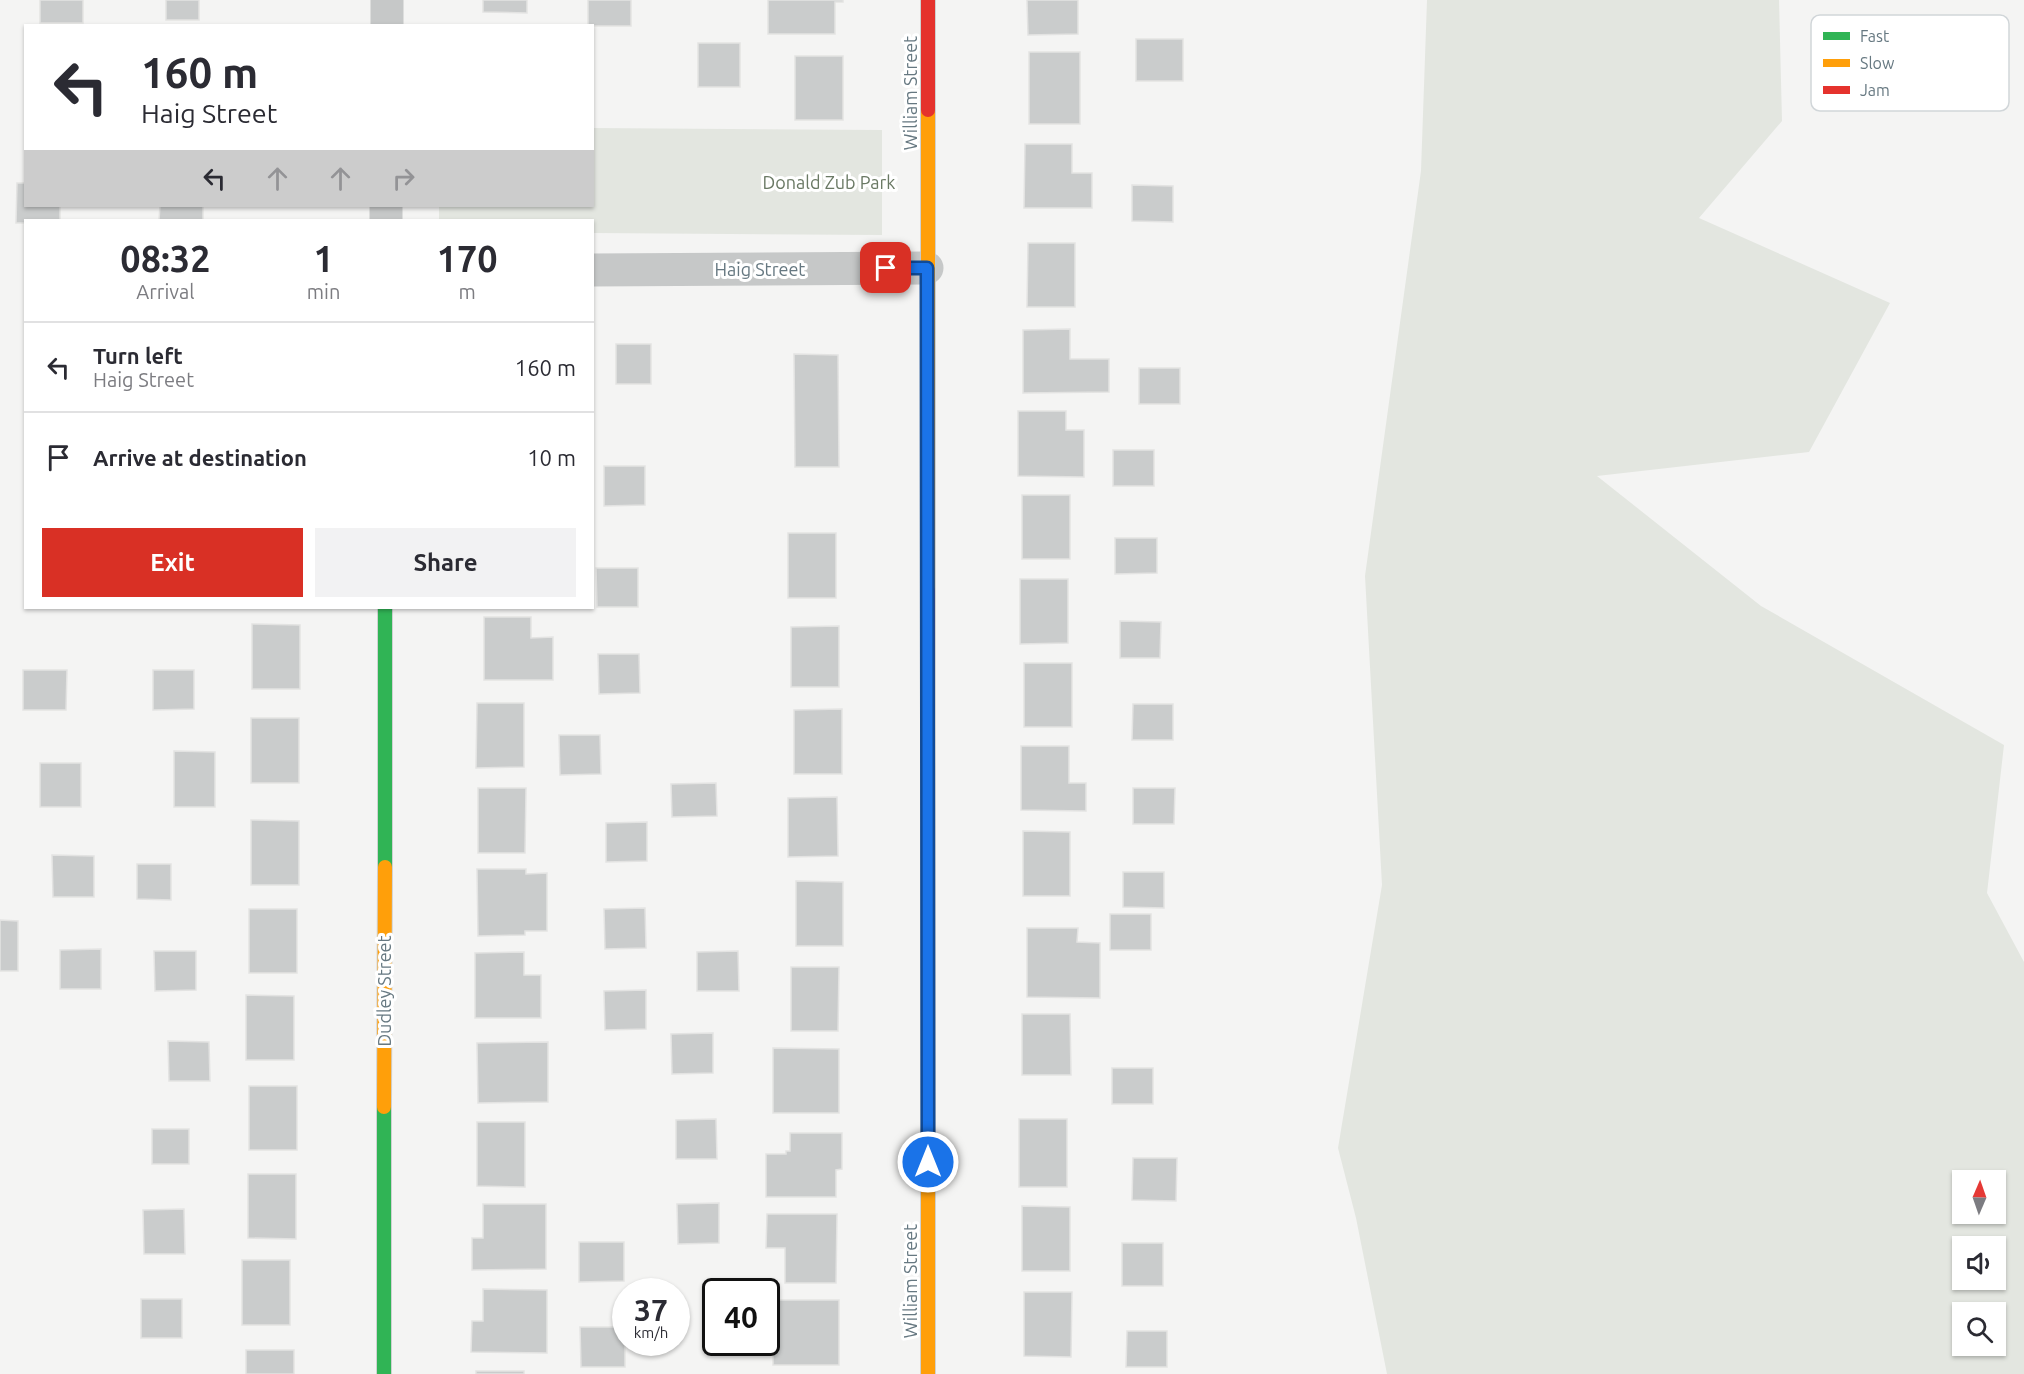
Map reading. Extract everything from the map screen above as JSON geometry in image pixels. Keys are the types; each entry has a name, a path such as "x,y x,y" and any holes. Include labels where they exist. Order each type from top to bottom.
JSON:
{"street":[{"path":"387,0 387,24"},
{"name":"William Street","path":"928,0 928,1374"},
{"name":"Haig Street","path":"594,270 927,268"},
{"name":"Dudley Street","path":"384,1374 385,609"}],"green space":[{"path":"1427,0 1779,0 1782,121 1699,218 1890,303 1809,452 1597,476 1761,606 2004,745 1987,893 2024,962 2024,1374 1387,1374 1356,1218 1338,1148 1382,885 1365,576 1421,171"},
{"name":"Donald Zub Park","path":"594,128 882,130 882,235 594,233 594,219 439,219 439,207 594,207"}],"building":[{"path":"40,0 83,0 83,23 40,23"},
{"path":"166,0 199,0 199,20 166,20"},
{"path":"483,0 527,0 527,13 483,12"},
{"path":"588,0 631,0 631,26 588,24"},
{"path":"768,0 843,0 843,2 835,2 835,34 768,34"},
{"path":"1027,0 1078,0 1078,34 1028,35"},
{"path":"1136,39 1183,39 1183,81 1136,81"},
{"path":"698,43 740,43 740,87 698,87"},
{"path":"1029,52 1080,52 1080,124 1029,124"},
{"path":"795,56 843,56 843,120 795,120"},
{"path":"1025,144 1072,144 1072,173 1092,173 1092,208 1024,208"},
{"path":"17,183 24,183 24,207 60,207 60,219 24,219 24,223 16,223"},
{"path":"1132,185 1173,186 1173,222 1132,221"},
{"path":"160,207 203,207 203,219 159,219"},
{"path":"1028,243 1075,243 1075,307 1027,307"},
{"path":"1070,329 1070,359 1109,359 1109,392 1023,393 1023,330"},
{"path":"616,344 651,344 651,384 616,384"},
{"path":"794,354 838,355 839,467 795,467"},
{"path":"1139,368 1180,368 1180,404 1139,404"},
{"path":"1018,411 1066,411 1066,430 1084,430 1084,477 1018,476"},
{"path":"1113,450 1154,450 1154,486 1113,486"},
{"path":"604,466 645,466 645,505 604,506"},
{"path":"1022,495 1070,495 1070,559 1022,559"},
{"path":"788,533 836,533 836,598 788,598"},
{"path":"1115,538 1157,538 1157,573 1115,574"},
{"path":"596,568 638,568 638,607 597,607"},
{"path":"1020,579 1068,579 1068,643 1020,644"},
{"path":"484,617 531,617 531,638 553,637 553,680 484,680"},
{"path":"1120,621 1161,622 1160,658 1120,658"},
{"path":"252,624 300,625 300,689 252,689"},
{"path":"839,626 839,687 791,687 791,627"},
{"path":"598,654 639,654 640,693 599,694"},
{"path":"1024,663 1072,663 1072,727 1024,727"},
{"path":"23,670 67,670 66,710 23,710"},
{"path":"153,670 194,670 194,709 153,710"},
{"path":"477,703 524,703 524,767 476,768"},
{"path":"1133,704 1173,704 1173,740 1132,740"},
{"path":"842,709 842,774 794,774 794,710"},
{"path":"251,718 299,718 299,783 251,783"},
{"path":"559,735 600,735 601,774 560,775"},
{"path":"1021,746 1069,746 1069,783 1086,783 1086,811 1021,810"},
{"path":"174,751 215,752 215,807 174,807"},
{"path":"40,763 81,763 81,807 40,807"},
{"path":"716,783 717,816 672,817 671,784"},
{"path":"478,788 526,788 525,853 478,853"},
{"path":"1133,788 1175,788 1174,824 1133,824"},
{"path":"837,797 838,856 788,857 788,798"},
{"path":"251,820 299,821 299,885 251,885"},
{"path":"647,822 647,861 606,862 606,823"},
{"path":"1023,831 1070,832 1070,896 1023,896"},
{"path":"52,855 94,856 94,897 53,897"},
{"path":"137,864 171,864 171,900 137,899"},
{"path":"477,869 526,869 526,874 547,873 547,931 525,931 525,935 478,936"},
{"path":"1123,872 1164,872 1164,908 1123,907"},
{"path":"796,881 843,882 843,946 796,946"},
{"path":"645,908 646,948 605,949 604,909"},
{"path":"249,909 297,909 297,973 249,973"},
{"path":"1110,914 1151,914 1151,950 1110,950"},
{"path":"0,920 18,921 18,971 0,971"},
{"path":"1027,928 1078,928 1077,942 1100,943 1100,998 1027,997"},
{"path":"101,949 101,989 60,989 60,950"},
{"path":"154,951 196,951 196,990 155,991"},
{"path":"738,951 739,991 697,991 697,952"},
{"path":"524,952 524,975 541,975 541,1018 475,1018 475,953"},
{"path":"791,967 839,967 838,1031 791,1031"},
{"path":"646,990 646,1029 605,1030 604,991"},
{"path":"246,995 294,996 294,1060 246,1060"},
{"path":"1022,1014 1070,1014 1071,1075 1022,1075"},
{"path":"713,1033 713,1073 672,1074 671,1034"},
{"path":"168,1041 209,1042 210,1081 169,1081"},
{"path":"548,1042 548,1102 478,1103 477,1043"},
{"path":"773,1048 839,1049 839,1113 773,1113"},
{"path":"1112,1068 1153,1068 1153,1104 1112,1104"},
{"path":"249,1086 297,1086 297,1150 249,1150"},
{"path":"716,1119 717,1159 676,1159 676,1120"},
{"path":"1019,1119 1067,1119 1067,1187 1019,1187"},
{"path":"477,1122 525,1122 525,1187 477,1186"},
{"path":"152,1129 189,1129 189,1164 152,1164"},
{"path":"790,1133 842,1133 842,1169 836,1170 836,1197 766,1197 766,1154 786,1154 786,1151 790,1151"},
{"path":"1133,1158 1177,1158 1176,1201 1132,1200"},
{"path":"248,1174 296,1174 296,1239 248,1238"},
{"path":"719,1203 719,1243 678,1244 677,1204"},
{"path":"483,1204 546,1204 546,1269 472,1270 472,1238 483,1238"},
{"path":"1022,1206 1070,1207 1070,1271 1022,1271"},
{"path":"184,1209 185,1254 144,1254 143,1210"},
{"path":"767,1214 837,1214 836,1283 785,1283 785,1248 766,1248"},
{"path":"579,1242 624,1242 624,1278 612,1278 612,1281 579,1282"},
{"path":"1122,1243 1163,1243 1163,1286 1122,1286"},
{"path":"242,1260 290,1260 290,1325 242,1325"},
{"path":"483,1289 547,1290 547,1353 471,1352 472,1321 483,1321"},
{"path":"1024,1292 1072,1292 1071,1357 1024,1356"},
{"path":"141,1299 182,1299 182,1338 141,1338"},
{"path":"780,1300 839,1300 839,1365 773,1365 773,1356 780,1356"},
{"path":"580,1327 612,1327 612,1356 625,1356 625,1367 581,1367"},
{"path":"1127,1331 1167,1331 1167,1367 1126,1367"},
{"path":"246,1350 294,1350 294,1374 246,1374"},
{"path":"476,1371 524,1371 524,1374 476,1374"}],"traffic: fast":[{"path":"385,609 385,867"},
{"path":"384,1107 384,1374"}],"traffic: slow":[{"path":"928,110 928,591"},
{"path":"384,1107 385,867"},
{"path":"928,981 928,1374"}],"traffic: jam":[{"path":"928,0 928,110"},
{"path":"928,591 928,981"}],"route":[{"path":"886,268 927,268 928,1162"}]}
